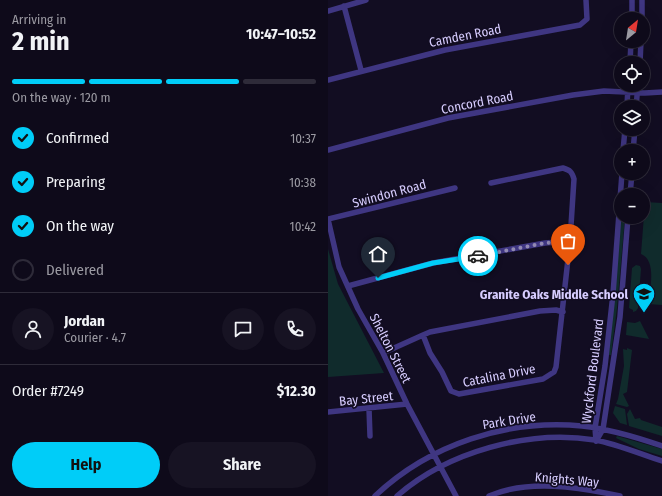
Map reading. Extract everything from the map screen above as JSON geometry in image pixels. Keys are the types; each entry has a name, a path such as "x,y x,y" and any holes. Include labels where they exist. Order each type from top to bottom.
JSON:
{"street":[{"path":"328,11 366,0"},
{"name":"Camden Road","path":"328,80 361,70 445,50 580,25 587,19 586,0"},
{"path":"632,0 632,12"},
{"path":"642,0 642,12"},
{"path":"344,6 361,70"},
{"name":"Concord Road","path":"328,150 448,118 592,92 614,92"},
{"path":"629,100 633,92"},
{"path":"633,92 635,100"},
{"name":"Concord Road","path":"650,92 662,92"},
{"name":"Catalina Drive","path":"423,335 430,353 442,372 451,391 455,394 543,379 554,372 556,367 563,312 570,241 574,179 573,174 569,170 563,168 491,183"},
{"name":"Wyckford Boulevard","path":"596,441 595,428 613,294 621,180"},
{"name":"Swindon Road","path":"328,219 455,188"},
{"name":"Shelton Street","path":"328,219 339,267 358,309 383,353 407,404 456,496"},
{"name":"Wyckford Boulevard","path":"596,441 603,429 620,317 627,224"},
{"path":"348,286 433,263 545,243 570,241"},
{"path":"383,353 423,335 444,329 540,311 556,310 563,312"},
{"name":"Bay Street","path":"328,412 407,404"},
{"path":"369,409 370,436"},
{"name":"Park Drive","path":"375,496 410,467 434,454 475,437 514,428 556,425 595,428 639,438 662,446"},
{"name":"Park Drive","path":"397,496 418,480 441,467 480,451 533,438 562,438 596,441 662,461"},
{"name":"Knights Way","path":"489,496 506,490 547,486 580,489 620,496"}],"green space":[{"path":"650,202 662,203 662,305 648,304 651,284 651,269 646,257 641,254 643,224 650,224"},
{"path":"620,224 624,224 611,355 609,355"},
{"path":"328,249 338,284 384,373 328,377"},
{"path":"636,265 640,266 641,269 638,308 633,312 633,310 629,308 632,268"},
{"path":"640,321 649,339 626,335 627,322 635,323"},
{"path":"627,348 632,350 627,392 623,394 629,406 627,407 616,404 624,366 623,349 627,350"},
{"path":"615,406 625,409 627,425 620,423 613,413"},
{"path":"630,409 635,419 640,418 641,420 662,427 662,436 629,426 627,414"},
{"path":"617,436 662,449 662,456 639,449 616,438"}],"way so far":[{"path":"478,256 545,243 570,241 568,265"}],"place":[{"name":"Granite Oaks Middle School","path":"644,314"}],"route":[{"path":"378,278 433,263 478,256"}]}
